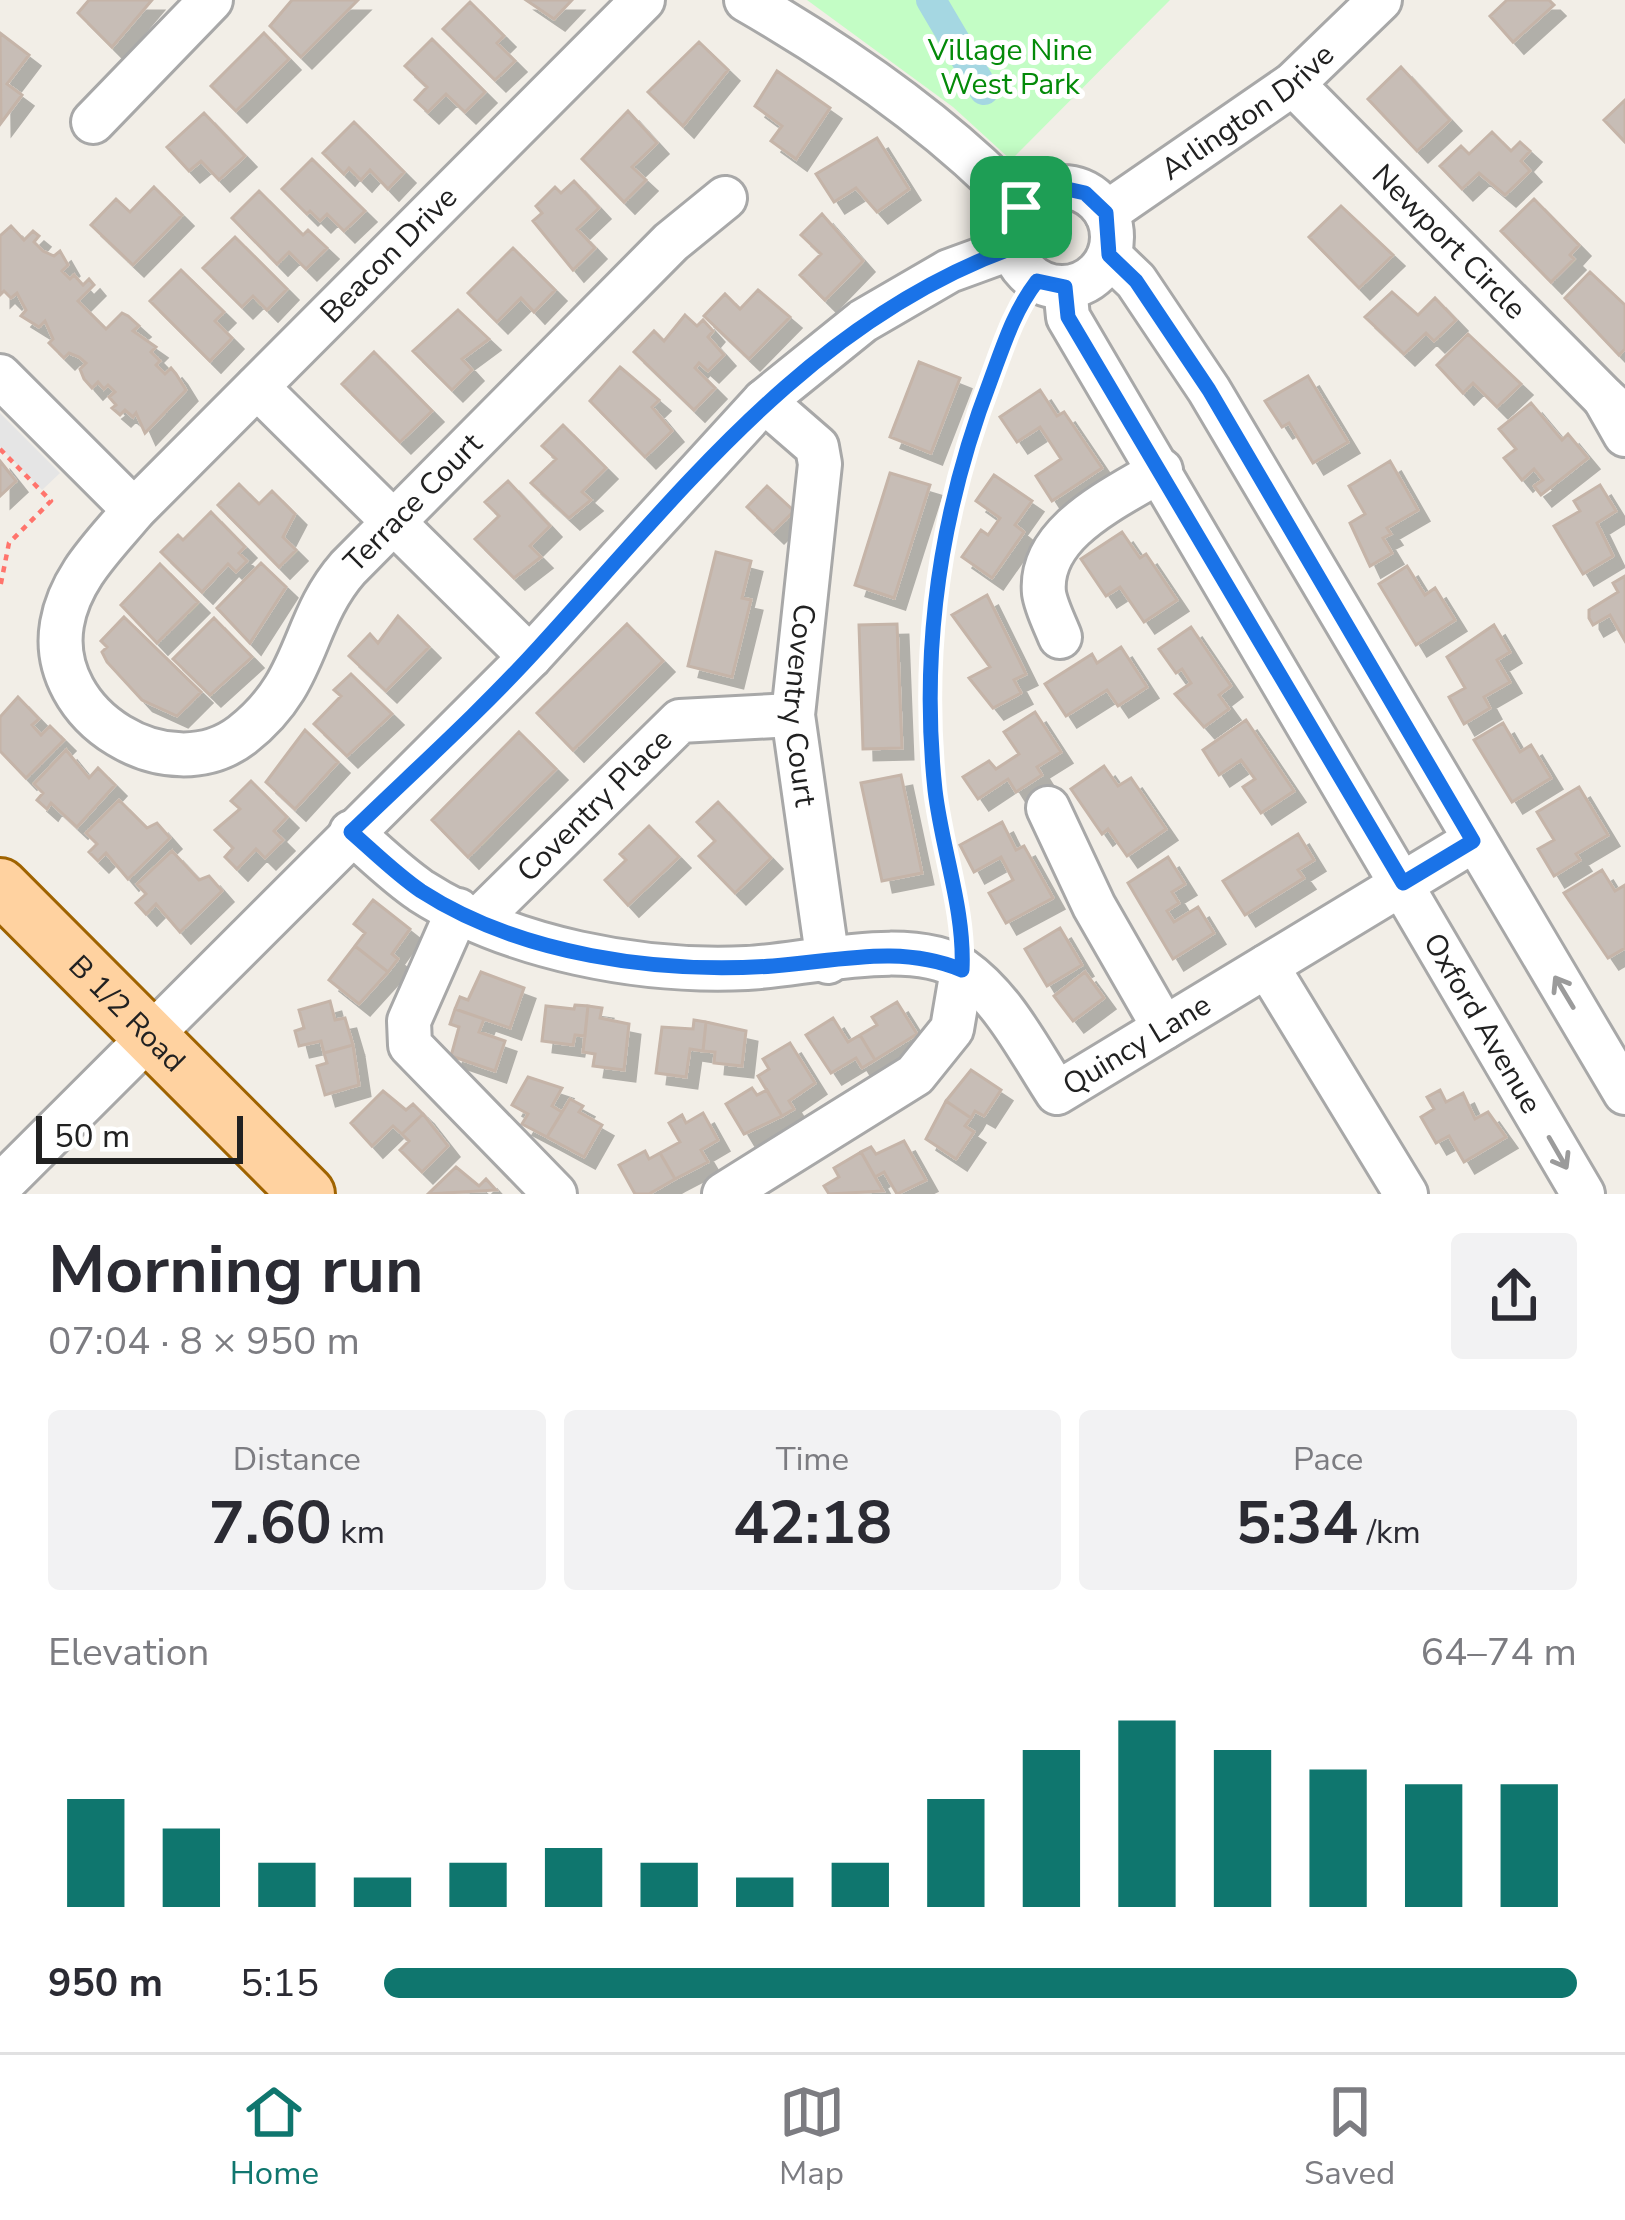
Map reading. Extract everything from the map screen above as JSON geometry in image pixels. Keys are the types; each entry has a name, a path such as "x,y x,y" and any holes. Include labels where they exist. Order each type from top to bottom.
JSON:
{"main road":[{"name":"B 1/2 Road","path":"0,886 307,1194"}],"street":[{"path":"92,122 211,0"},
{"name":"Beacon Drive","path":"110,732 80,698 65,665 61,626 77,578 134,510 644,0"},
{"name":"Oxford Avenue","path":"746,0 834,51 988,172 1068,317 1582,1194"},
{"name":"Arlington Drive","path":"1034,256 1092,278 1107,234 1293,84 1379,0"},
{"name":"Newport Circle","path":"1293,84 1615,408 1625,435"},
{"path":"0,1186 530,657 764,401 863,321 949,271 1034,256 1058,187 1085,193 1136,281 1209,390 1625,1093"},
{"name":"Terrace Court","path":"110,732 146,750 187,758 216,752 242,735 290,684 330,588 671,242 724,198"},
{"path":"0,376 134,510"},
{"path":"257,387 530,657"},
{"name":"Coventry Court","path":"764,401 817,447 820,464 793,715 829,962"},
{"path":"1060,637 1044,593 1055,552 1087,517 1161,470"},
{"name":"Coventry Place","path":"468,915 680,721 793,715"},
{"path":"1048,808 1094,906 1164,1028"},
{"name":"Quincy Lane","path":"351,832 420,890 468,915 550,945 670,967 829,962 897,953 931,956 962,970 995,1000 1058,1093 1473,841"},
{"path":"468,915 409,1021 410,1045 555,1194"},
{"path":"1267,966 1406,1194"},
{"path":"724,1194 915,1075 952,1029 962,970"}],"path":[{"path":"962,970 963,942 940,832 929,737 933,597 961,458 1034,256"},
{"path":"0,449 51,502 9,543 0,588"}],"green space":[{"name":"Village Nine West Park","path":"807,0 1170,0 1011,160 953,107"}],"shaded area":[{"path":"0,413 60,473 42,490 0,447"}],"building":[{"path":"89,0 152,0 112,47 78,13"},
{"path":"292,0 358,0 301,57 270,26"},
{"path":"526,0 572,0 554,19"},
{"path":"1507,0 1549,0 1554,5 1513,42 1490,16"},
{"path":"470,2 504,36 497,43 515,61 495,80 443,29"},
{"path":"0,33 29,55 7,84 22,95 1,123"},
{"path":"264,33 289,59 236,111 211,86"},
{"path":"432,39 485,92 465,112 446,94 428,112 415,100 427,87 405,66"},
{"path":"699,42 728,70 683,126 648,92"},
{"path":"1401,67 1450,120 1417,151 1368,99"},
{"path":"777,71 830,108 796,159 771,141 782,126 755,106"},
{"path":"1625,100 1625,142 1604,120"},
{"path":"628,111 657,143 632,167 646,180 624,202 582,159"},
{"path":"204,113 245,156 219,180 201,161 189,171 167,147"},
{"path":"354,122 404,172 388,189 370,170 361,180 349,168 344,174 323,153"},
{"path":"1492,132 1511,151 1520,142 1530,151 1521,161 1530,171 1505,195 1479,173 1462,189 1440,166 1461,146 1469,154"},
{"path":"877,138 909,189 877,212 856,188 834,202 816,174"},
{"path":"312,159 365,211 344,231 327,214 320,221 310,211 307,214 282,189"},
{"path":"574,181 599,208 577,229 595,248 573,270 533,221 542,213 536,206 555,187 561,193"},
{"path":"154,187 182,215 133,265 91,225 116,199 130,212"},
{"path":"259,191 303,235 308,230 327,248 306,269 289,252 277,264 232,218"},
{"path":"1534,199 1579,245 1570,255 1574,259 1551,282 1501,231"},
{"path":"1341,206 1393,255 1359,288 1309,237"},
{"path":"822,214 863,261 825,300 800,275 821,254 801,235"},
{"path":"11,226 24,240 33,231 39,236 34,242 43,251 54,256 60,251 68,265 62,271 70,279 74,275 83,285 89,279 94,285 78,301 106,329 122,313 128,316 139,326 133,331 156,347 151,352 160,361 156,365 165,374 171,368 176,374 186,390 145,433 136,413 133,417 125,410 120,415 112,408 116,405 109,397 115,392 108,385 104,389 98,382 92,388 84,379 80,369 86,363 69,353 64,358 49,343 53,339 45,321 39,327 21,316 26,310 17,293 11,298 4,291 0,295 0,236"},
{"path":"235,237 287,289 267,310 253,296 242,307 203,268"},
{"path":"513,248 555,290 534,312 521,298 497,322 468,293"},
{"path":"181,270 224,312 215,321 232,338 210,361 150,301"},
{"path":"1590,272 1625,305 1625,349 1619,355 1565,298"},
{"path":"758,290 790,317 749,359 704,316 725,294 740,309"},
{"path":"1392,292 1418,315 1435,298 1456,320 1434,341 1426,333 1404,354 1365,317"},
{"path":"458,310 489,339 462,359 472,370 452,390 413,351"},
{"path":"685,315 697,326 703,320 713,331 708,337 724,355 708,371 699,363 695,368 715,388 694,410 634,352 654,331 664,341"},
{"path":"1468,334 1521,384 1497,407 1473,383 1463,393 1437,365"},
{"path":"374,352 432,411 400,442 342,384"},
{"path":"919,362 960,378 931,453 890,437"},
{"path":"620,367 659,400 652,407 672,431 645,457 590,401"},
{"path":"1308,376 1348,442 1313,463 1289,423 1282,427 1265,401"},
{"path":"1040,390 1057,416 1064,412 1102,468 1052,501 1036,476 1061,459 1040,427 1017,442 1000,417"},
{"path":"1531,403 1562,440 1568,434 1588,458 1541,495 1534,486 1543,480 1534,469 1522,480 1504,458 1516,449 1499,429"},
{"path":"563,425 606,468 582,492 591,500 569,518 531,483 556,459 542,446"},
{"path":"0,461 16,481 0,496"},
{"path":"1390,461 1418,510 1387,528 1391,534 1383,538 1392,553 1370,566 1350,523 1365,514 1349,486"},
{"path":"890,473 930,485 894,598 855,585"},
{"path":"994,475 1032,501 1015,525 1024,532 992,578 962,557 981,530 988,535 1000,518 976,501"},
{"path":"508,481 550,526 530,546 541,557 514,578 475,539 499,516 485,502"},
{"path":"239,484 259,504 272,491 295,514 283,537 296,550 279,567 218,505"},
{"path":"1600,485 1616,511 1597,523 1613,556 1583,574 1554,526 1580,511 1574,501"},
{"path":"767,486 794,511 773,532 747,507"},
{"path":"211,512 245,547 239,553 247,561 236,572 228,564 202,592 161,552 178,535 183,540"},
{"path":"1122,532 1140,558 1146,554 1177,600 1144,622 1120,587 1106,596 1081,559"},
{"path":"716,552 751,561 742,598 751,600 732,677 688,666"},
{"path":"261,563 286,587 250,643 217,608"},
{"path":"160,564 198,602 157,643 121,605"},
{"path":"1407,566 1425,595 1435,588 1455,620 1416,645 1379,584"},
{"path":"1625,576 1625,641 1610,615 1593,625 1589,610 1618,592 1613,583"},
{"path":"987,595 1026,674 1014,680 1021,693 993,708 969,678 990,667 952,615"},
{"path":"398,616 429,647 386,691 349,656 370,634 378,643"},
{"path":"124,617 201,692 177,716 142,700 107,662 102,652 107,647 101,641"},
{"path":"214,618 252,657 210,695 173,659"},
{"path":"627,624 663,661 573,750 537,713"},
{"path":"897,624 902,748 863,749 859,625"},
{"path":"1494,625 1510,652 1497,660 1510,682 1484,697 1490,708 1464,724 1449,697 1465,688 1447,657"},
{"path":"1191,627 1231,686 1219,695 1229,709 1204,727 1175,694 1191,683 1182,669 1176,673 1159,649"},
{"path":"1121,647 1147,687 1118,706 1107,690 1066,716 1045,684 1092,654 1097,663"},
{"path":"351,674 392,714 347,756 314,724 341,696 334,690"},
{"path":"18,697 39,719 32,725 41,735 50,726 64,740 26,778 0,751 0,717"},
{"path":"1035,712 1061,752 1037,767 1042,775 1016,792 1008,779 978,799 963,777 989,761 996,769 1019,754 1004,732"},
{"path":"1246,720 1294,791 1261,813 1243,787 1255,779 1241,760 1219,775 1203,750"},
{"path":"1503,723 1520,752 1531,745 1551,778 1512,802 1474,740"},
{"path":"305,730 338,762 295,809 266,782"},
{"path":"519,732 556,769 468,857 432,820"},
{"path":"66,750 89,778 98,768 115,785 77,827 51,803 47,809 37,800 43,793 34,784"},
{"path":"1104,766 1118,786 1131,778 1166,829 1127,856 1108,829 1102,834 1071,789"},
{"path":"901,775 922,873 882,881 861,783"},
{"path":"251,781 287,817 274,831 283,840 265,858 256,849 237,869 225,857 233,848 215,830 240,809 231,801"},
{"path":"1579,787 1608,835 1576,854 1580,860 1554,876 1538,849 1554,840 1537,812"},
{"path":"119,800 147,828 157,823 170,838 128,879 106,853 98,861 89,852 97,844 86,833"},
{"path":"718,802 771,858 735,893 699,856 715,841 697,822"},
{"path":"1002,822 1016,850 1024,846 1053,898 1006,923 989,893 1013,880 1001,857 974,872 960,845"},
{"path":"649,826 679,857 628,905 605,880 626,860 620,854"},
{"path":"1298,834 1314,860 1298,870 1304,878 1245,915 1223,881"},
{"path":"172,851 199,880 209,876 222,891 180,932 156,904 146,914 136,903 146,894 137,884"},
{"path":"1168,857 1185,884 1172,892 1179,903 1167,911 1174,922 1198,907 1214,933 1173,959 1128,883"},
{"path":"1602,870 1615,891 1625,885 1625,948 1608,958 1564,893"},
{"path":"373,900 410,929 392,954 398,959 388,972 355,946 365,933 354,924"},
{"path":"1060,928 1082,965 1047,986 1025,949"},
{"path":"355,946 388,972 359,1004 329,980"},
{"path":"481,972 524,988 510,1028 455,1009 460,997 468,1000"},
{"path":"1085,972 1104,998 1073,1021 1054,996"},
{"path":"330,1001 335,1020 345,1018 353,1045 324,1053 321,1041 299,1046 295,1031 304,1028 299,1010"},
{"path":"897,1002 917,1034 875,1060 860,1035 877,1025 872,1017"},
{"path":"575,1005 588,1006 585,1036 575,1035 573,1045 542,1041 546,1006 574,1009"},
{"path":"588,1006 602,1008 600,1018 629,1024 624,1070 593,1066 595,1054 583,1052"},
{"path":"455,1009 484,1019 479,1032 505,1041 495,1071 451,1056 459,1027 450,1024"},
{"path":"833,1018 848,1042 860,1035 875,1060 862,1068 856,1058 831,1073 806,1035"},
{"path":"694,1020 706,1022 703,1051 690,1049 686,1077 656,1073 662,1027 693,1029"},
{"path":"706,1022 746,1031 742,1066 714,1063 715,1052 703,1051"},
{"path":"790,1043 815,1083 789,1101 794,1109 782,1116 758,1076 769,1069 763,1059"},
{"path":"353,1045 359,1085 325,1095 317,1066 327,1063 324,1053"},
{"path":"971,1070 1001,1090 984,1116 975,1111 971,1118 946,1101"},
{"path":"528,1077 562,1088 552,1106 562,1112 547,1137 522,1124 528,1114 512,1105"},
{"path":"752,1088 757,1095 767,1090 782,1116 744,1134 726,1104"},
{"path":"1440,1090 1446,1102 1463,1093 1475,1119 1488,1112 1506,1137 1464,1162 1449,1136 1436,1143 1421,1117 1434,1109 1427,1097"},
{"path":"383,1091 406,1110 413,1104 423,1114 402,1134 393,1126 372,1146 351,1123"},
{"path":"570,1099 583,1106 579,1112 602,1125 584,1157 547,1137"},
{"path":"946,1101 971,1118 965,1126 974,1132 956,1159 926,1139"},
{"path":"703,1113 718,1140 701,1150 708,1162 675,1179 660,1153 680,1142 669,1123 682,1115 686,1123"},
{"path":"423,1114 448,1146 422,1172 400,1150 409,1141 402,1134"},
{"path":"904,1141 926,1180 897,1194 884,1172 875,1177 861,1152 871,1147 876,1154"},
{"path":"645,1151 649,1159 660,1153 675,1179 649,1194 635,1194 619,1165"},
{"path":"861,1152 883,1191 829,1194 824,1186 839,1177 834,1168"},
{"path":"456,1167 479,1186 486,1179 496,1190 428,1194"}],"waterway":[{"path":"931,0 984,90"}],"route":[{"path":"1058,187 1085,193 1106,213 1111,226 1109,255 1136,281 1209,390 1473,841 1403,883 1068,317 1065,287 1037,281 1018,306 961,458 933,597 929,737 940,832 963,942 962,970 931,956 897,953 742,968 670,967 550,945 479,920 420,890 351,832 530,657 764,401 863,321 949,271 1012,248 1014,220 1021,207 1044,190 1058,187"}]}
